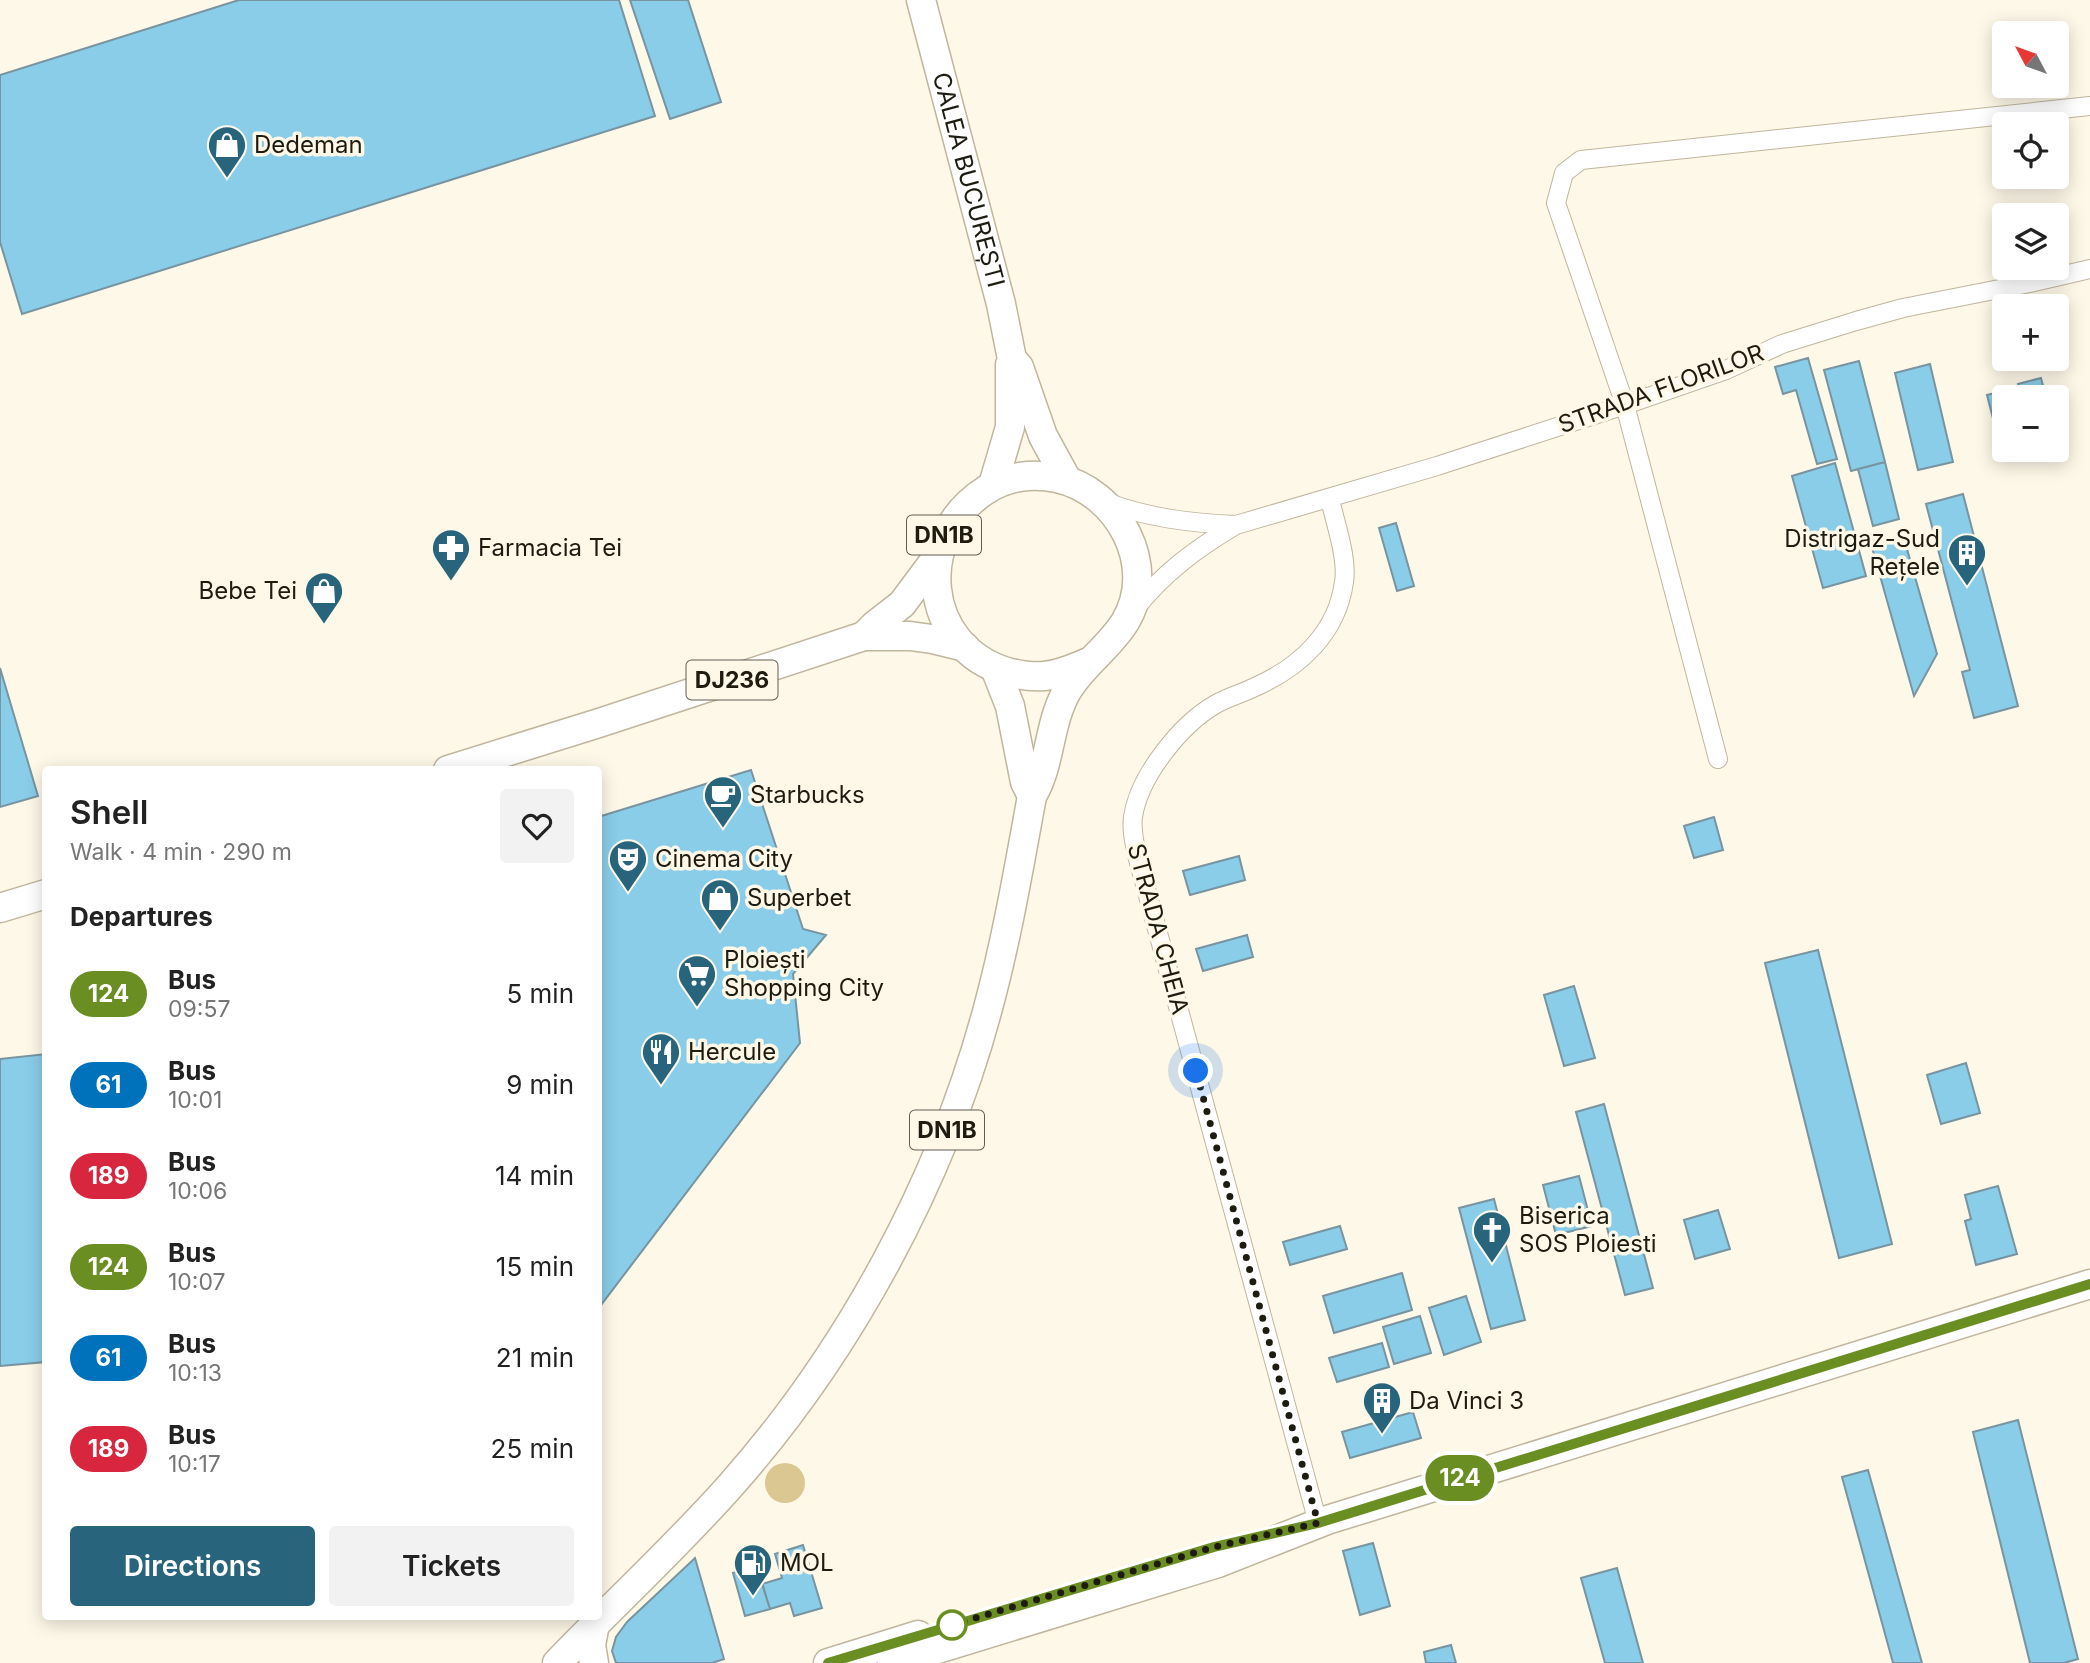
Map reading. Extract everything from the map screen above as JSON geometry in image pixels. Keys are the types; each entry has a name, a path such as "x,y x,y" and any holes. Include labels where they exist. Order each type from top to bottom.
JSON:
{"main road":[{"name":"CALEA BUCUREȘTI","path":"921,0 1001,304 1012,359"},
{"name":"DN1B","path":"1012,359 1019,367 1046,443 1067,480"},
{"name":"DN1B","path":"993,485 1010,428 1009,369 1012,359"},
{"name":"DN1B","path":"602,1617 732,1484 776,1430 826,1363 878,1276 921,1190 967,1078 1004,945 1032,796 1040,782 1059,708 1068,690 1089,662 1110,643 1126,620 1134,600 1137,579 1129,536 1104,501 1067,480 1048,476 1029,475 993,485 973,498 957,515 944,535 937,557 936,577 940,606 953,632 979,659 995,668 1019,675 1043,677 1067,672 1089,662"},
{"name":"DJ236","path":"864,636 902,604 937,557"},
{"name":"DJ236","path":"461,766 864,636 910,636 965,647"},
{"name":"DN1B","path":"995,668 1010,705 1025,782 1032,796"},
{"path":"0,908 42,895"},
{"path":"828,1663 1214,1547 1318,1523 2090,1284"},
{"path":"892,1663 1218,1563 1318,1523"},
{"name":"DN1B","path":"557,1663 599,1620"},
{"name":"DN1B","path":"544,1663 595,1624"},
{"path":"594,1663 591,1646 595,1624"}],"street":[{"path":"1718,759 1625,405 1556,203 1564,173 1581,160 2090,106"},
{"name":"STRADA FLORILOR","path":"1236,525 1330,499 1625,405 1726,370 1782,344 1856,321 1903,308 2090,269"},
{"name":"STRADA CHEIA","path":"1318,1523 1142,872 1133,820 1137,798 1147,778 1189,724 1218,702 1290,668 1314,648 1331,624 1345,580 1330,499"},
{"path":"1104,501 1133,512 1176,521 1236,525"},
{"path":"1126,620 1150,589 1179,562 1236,525"}],"shaded area":[{"path":"785,1463 799,1469 805,1483 799,1497 785,1503 771,1497 765,1483 771,1469"}],"building":[{"name":"Dedeman","path":"239,0 619,0 655,116 22,314 0,242 0,75"},
{"path":"630,0 688,0 721,102 670,119"},
{"path":"1808,358 1837,459 1817,464 1796,390 1783,394 1775,367"},
{"path":"1859,361 1885,462 1851,471 1824,370"},
{"path":"1930,364 1953,462 1918,470 1895,373"},
{"path":"2041,378 2043,385 2018,385"},
{"path":"1992,394 1992,414 1987,395"},
{"path":"1885,462 1899,519 1873,526 1858,469"},
{"path":"1835,463 1866,576 1823,588 1792,476"},
{"name":"Distrigaz-Sud Rețele","path":"1963,494 2018,706 1974,718 1962,672 1970,670 1926,504"},
{"path":"1396,523 1414,586 1397,591 1379,528"},
{"path":"1903,535 1937,654 1914,696 1871,544"},
{"path":"0,668 38,796 0,807"},
{"name":"Ploiești Shopping City","path":"751,770 803,929 826,935 793,974 800,1043 602,1304 602,816"},
{"path":"1714,817 1723,850 1694,858 1684,826"},
{"path":"1239,856 1245,880 1190,895 1183,871"},
{"path":"1247,935 1253,957 1203,971 1196,949"},
{"path":"1818,950 1892,1244 1839,1258 1765,963"},
{"path":"1574,986 1595,1058 1564,1066 1544,995"},
{"path":"42,1054 42,1362 0,1366 0,1059"},
{"path":"1966,1063 1980,1113 1941,1124 1927,1075"},
{"path":"1604,1104 1653,1288 1625,1295 1576,1112"},
{"path":"1579,1176 1592,1226 1556,1235 1543,1185"},
{"path":"1998,1186 2017,1254 1976,1265 1965,1221 1971,1219 1965,1195"},
{"name":"Biserica SOS Ploiesti","path":"1494,1199 1525,1320 1491,1329 1459,1208"},
{"path":"1718,1210 1730,1249 1695,1259 1684,1220"},
{"path":"1340,1226 1347,1249 1290,1265 1283,1242"},
{"path":"1402,1273 1412,1310 1334,1333 1323,1296"},
{"path":"1466,1296 1481,1342 1444,1355 1429,1308"},
{"path":"1420,1316 1431,1353 1394,1364 1383,1327"},
{"path":"1382,1343 1389,1367 1337,1382 1329,1358"},
{"name":"Da Vinci 3","path":"1413,1412 1421,1438 1350,1458 1342,1432"},
{"path":"2018,1420 2078,1659 2064,1663 2030,1663 1973,1432"},
{"path":"1868,1470 1922,1663 1893,1663 1842,1477"},
{"path":"1373,1543 1390,1606 1360,1615 1343,1551"},
{"path":"803,1545 822,1608 794,1616 790,1603 770,1609 762,1584 782,1578 775,1554"},
{"path":"695,1558 724,1659 712,1663 616,1663 612,1651 616,1637 627,1622"},
{"name":"MOL","path":"757,1566 770,1609 745,1616 733,1573"},
{"path":"1617,1568 1643,1663 1605,1663 1581,1578"},
{"path":"1451,1645 1456,1663 1426,1663 1424,1652"}],"bus line":[{"name":"124","path":"828,1663 1214,1547 1318,1523 2090,1284"}],"place":[{"name":"Dedeman","path":"227,179"},
{"name":"Farmacia Tei","path":"451,582"},
{"name":"Distrigaz-Sud Rețele","path":"1967,587"},
{"name":"Bebe Tei","path":"324,625"},
{"name":"Starbucks","path":"723,829"},
{"name":"Cinema City","path":"628,893"},
{"name":"Superbet","path":"720,932"},
{"name":"Ploiești Shopping City","path":"697,1008"},
{"name":"Hercule","path":"661,1086"},
{"name":"Biserica SOS Ploiesti","path":"1492,1264"},
{"name":"Da Vinci 3","path":"1382,1435"},
{"name":"MOL","path":"753,1597"}],"route":[{"path":"952,1625 1214,1547 1318,1523 1196,1071"}]}
